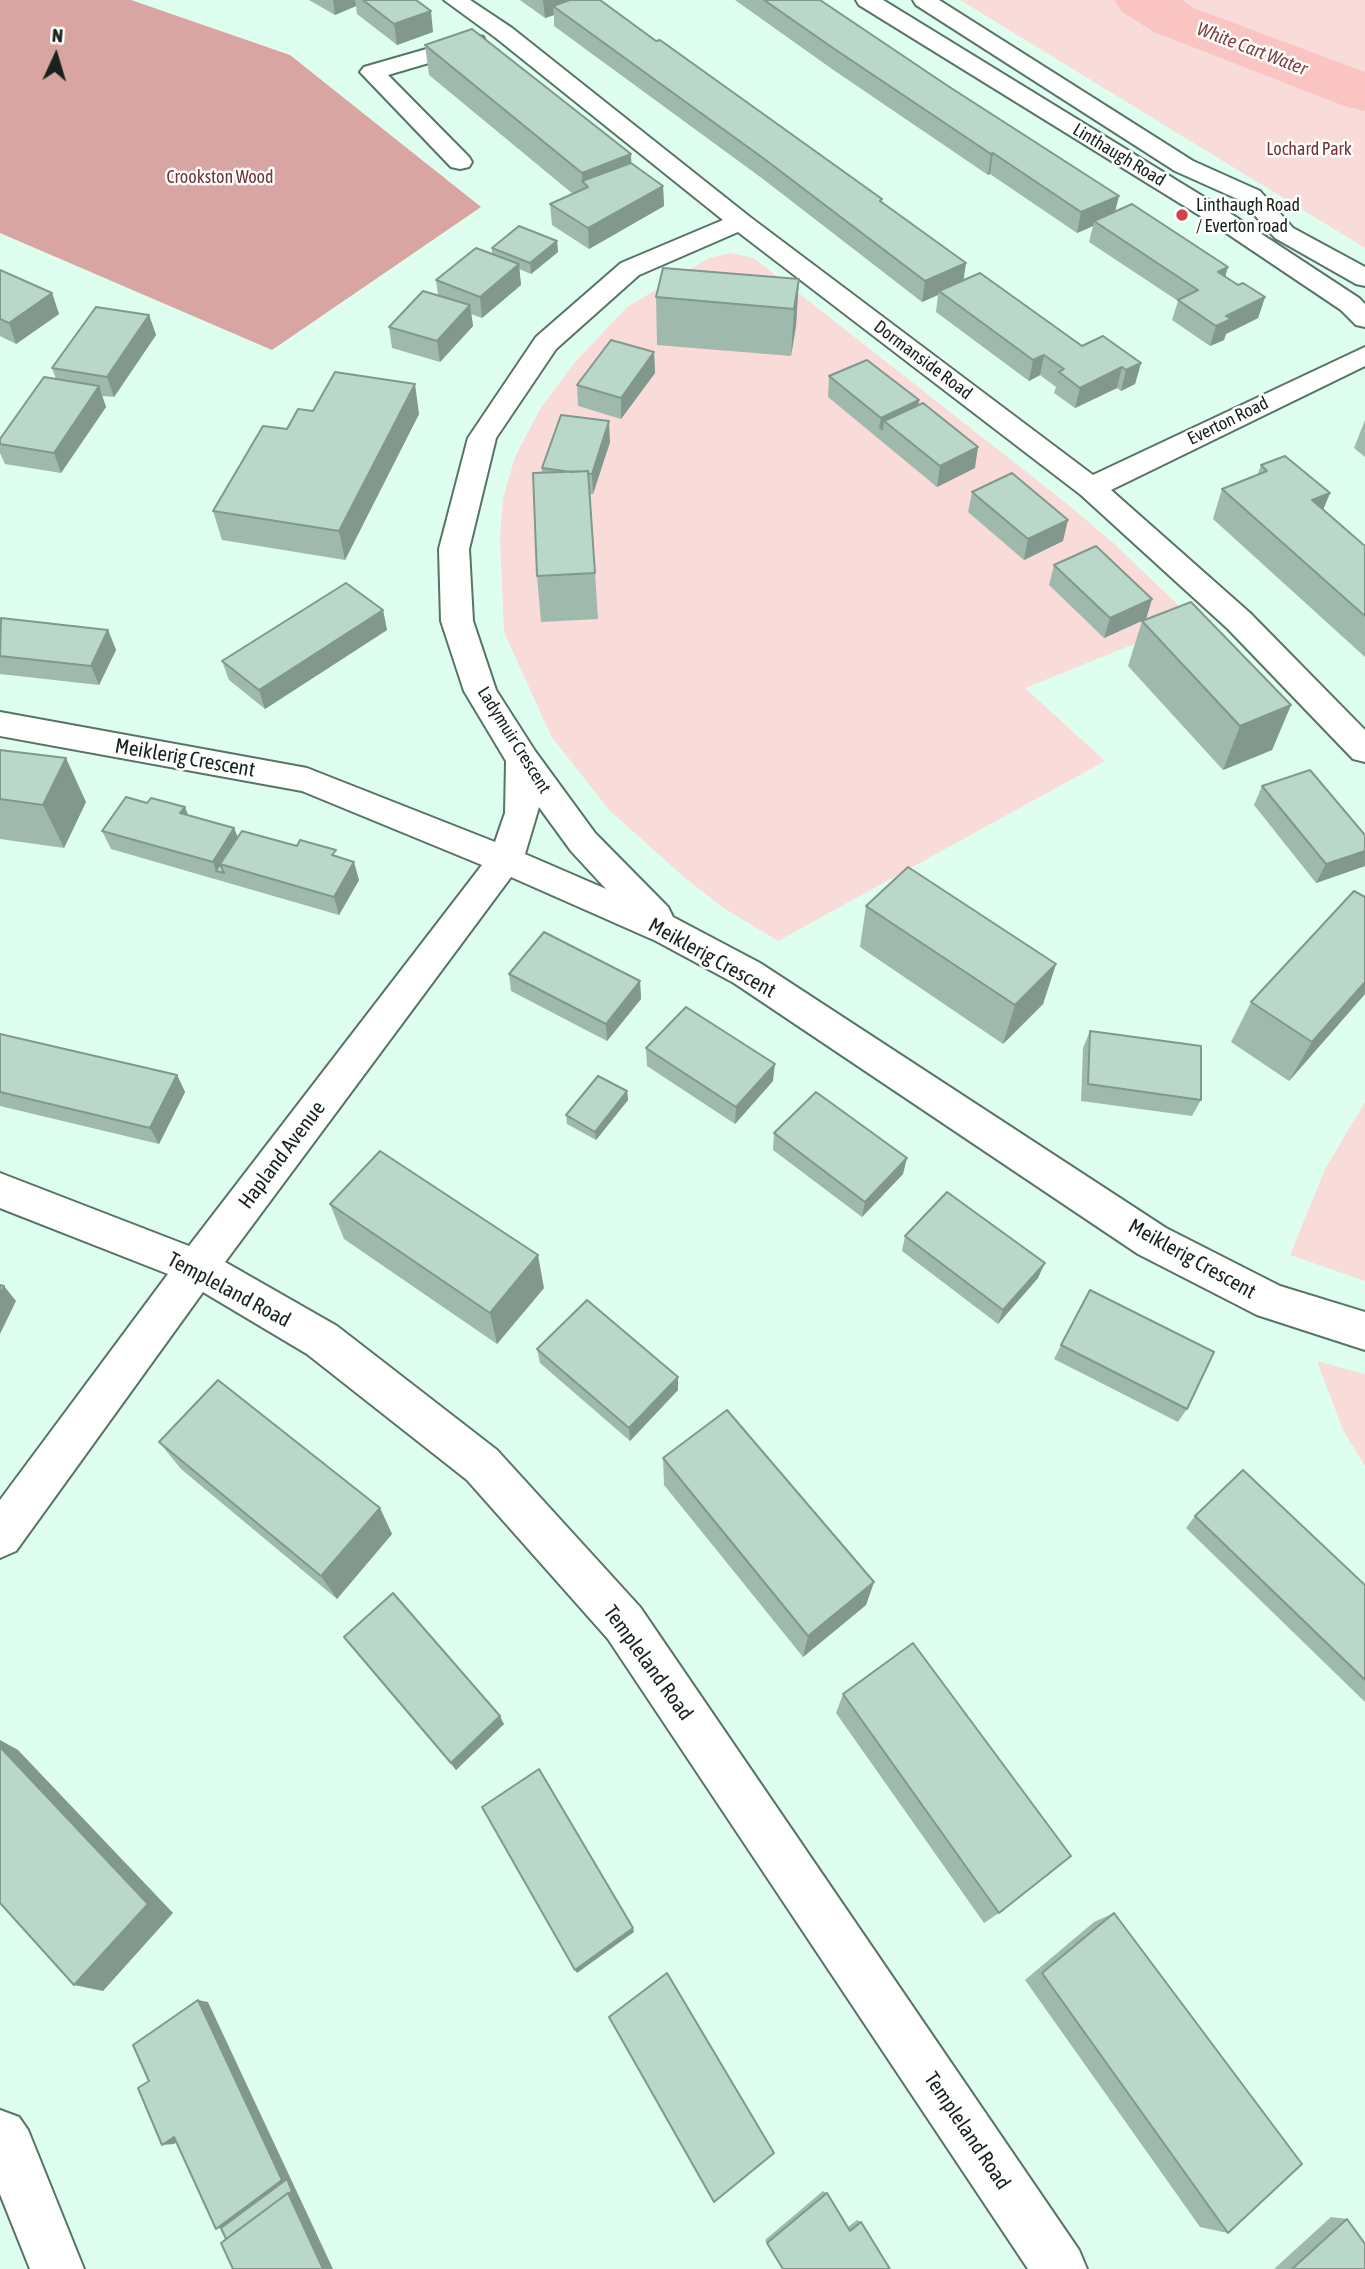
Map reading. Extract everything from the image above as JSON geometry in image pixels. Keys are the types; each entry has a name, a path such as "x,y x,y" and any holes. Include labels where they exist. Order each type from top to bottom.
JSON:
{"street":[{"name":"Dormanside Road","path":"455,0 504,33 741,222 1091,488 1240,621 1365,750"},
{"name":"Linthaugh Road","path":"867,0 1216,215 1350,304 1365,319"},
{"name":"Linthaugh Road","path":"923,0 1184,166 1251,196 1284,233 1365,278"},
{"path":"460,162 372,72 504,33"},
{"name":"Ladymuir Crescent","path":"669,931 583,842 523,760 480,691 457,621 453,549 482,438 545,343 630,270 741,222"},
{"name":"Everton Road","path":"1091,488 1365,355"},
{"name":"Meiklerig Crescent","path":"0,724 307,780 505,860 669,931 747,972 1152,1241 1270,1302 1365,1331"},
{"name":"Hapland Avenue","path":"0,1536 197,1267 505,860 522,813 523,760"},
{"name":"Templeland Road","path":"0,1191 197,1267 322,1340 482,1465 624,1623 1060,2269"},
{"path":"0,2136 9,2149 57,2269"}],"green space":[{"name":"Crookston Wood","path":"0,0 131,0 290,55 481,207 272,350 0,233"},
{"name":"Lochard Park","path":"960,0 1116,0 1153,23 1365,111 1365,248"},
{"path":"1159,0 1365,0 1365,74 1356,76 1173,8"},
{"path":"730,253 754,258 1066,503 1111,541 1194,620 1025,688 1105,761 778,941 722,907 609,810 551,736 504,632 500,538 503,498 515,457 540,409 575,362 627,307 709,258"},
{"path":"1365,1102 1365,1281 1290,1255 1325,1169"},
{"path":"1317,1361 1365,1374 1365,1466 1343,1430"}],"building":[{"path":"363,0 416,0 431,11 394,24"},
{"path":"570,0 600,0 882,199 880,201 966,263 925,281 763,158 553,6"},
{"path":"764,0 820,0 1119,196 1081,212"},
{"path":"472,29 631,154 582,173 425,45"},
{"path":"631,163 663,186 588,228 550,204 588,187 582,181"},
{"path":"1132,204 1228,267 1218,272 1265,297 1226,316 1231,319 1216,326 1178,300 1198,290 1094,221"},
{"path":"519,226 557,241 530,263 492,248"},
{"path":"476,248 519,264 480,297 436,280"},
{"path":"663,268 799,279 794,309 656,297"},
{"path":"0,270 52,293 9,323 0,319"},
{"path":"980,273 1082,346 1103,336 1141,363 1126,370 1122,367 1080,388 1059,372 1064,369 1044,355 1033,360 939,291"},
{"path":"423,291 470,305 437,341 389,327"},
{"path":"96,307 149,315 107,377 52,368"},
{"path":"611,340 654,352 621,398 577,385"},
{"path":"867,360 919,400 881,418 829,376"},
{"path":"335,372 415,384 339,531 213,511 263,426 287,429 298,409 313,411"},
{"path":"44,377 99,386 54,453 0,444 0,439"},
{"path":"923,403 978,447 940,466 884,421"},
{"path":"561,415 609,421 592,474 588,474 588,471 542,468"},
{"path":"1285,456 1330,493 1312,500 1365,546 1365,616 1222,489 1267,471 1261,465"},
{"path":"588,471 595,573 537,576 533,473"},
{"path":"1012,473 1068,520 1028,539 972,492"},
{"path":"1096,546 1152,599 1110,618 1054,565"},
{"path":"346,583 383,610 259,690 222,661"},
{"path":"1191,602 1291,705 1240,726 1142,621"},
{"path":"1,618 108,630 91,666 0,656"},
{"path":"0,750 66,758 43,805 0,799"},
{"path":"1310,770 1365,835 1365,851 1326,864 1262,786"},
{"path":"126,797 147,803 151,798 185,807 180,813 234,828 213,862 102,831"},
{"path":"242,831 297,846 300,840 336,850 332,855 354,862 334,897 220,864"},
{"path":"220,864 224,873 216,871"},
{"path":"908,867 1056,964 1015,1005 866,906"},
{"path":"1354,891 1365,897 1365,982 1312,1042 1251,1002"},
{"path":"544,932 640,981 606,1024 509,974"},
{"path":"686,1007 775,1064 736,1107 646,1048"},
{"path":"1090,1031 1201,1046 1201,1100 1088,1084"},
{"path":"0,1034 177,1075 150,1128 0,1092"},
{"path":"598,1076 627,1091 595,1132 566,1115"},
{"path":"816,1092 907,1158 865,1202 774,1133"},
{"path":"380,1151 538,1255 490,1313 330,1204"},
{"path":"947,1192 1045,1263 1003,1310 905,1236"},
{"path":"1090,1290 1214,1352 1187,1409 1061,1345"},
{"path":"587,1300 678,1377 629,1428 537,1349"},
{"path":"218,1380 380,1508 321,1576 159,1442"},
{"path":"727,1410 874,1582 808,1636 663,1458"},
{"path":"1243,1470 1365,1585 1365,1680 1195,1516"},
{"path":"393,1593 500,1716 451,1763 344,1637"},
{"path":"913,1643 1071,1856 999,1913 843,1694"},
{"path":"0,1747 148,1904 74,1985 0,1903"},
{"path":"539,1769 633,1928 575,1970 482,1807"},
{"path":"1114,1913 1302,2164 1228,2233 1042,1973"},
{"path":"667,1973 774,2153 714,2202 609,2017"},
{"path":"198,2000 282,2180 216,2229 174,2137 162,2145 138,2088 149,2081 133,2045"},
{"path":"287,2179 292,2192 226,2239 221,2228"},
{"path":"288,2193 323,2269 233,2269 221,2243"},
{"path":"827,2193 850,2231 861,2222 890,2269 783,2269 767,2243"},
{"path":"1347,2219 1365,2244 1365,2269 1292,2269"}],"waterway":[{"name":"White Cart Water","path":"1142,0 1174,20 1365,93"}],"place":[{"name":"Linthaugh Road / Everton road","path":"1182,215"}]}
